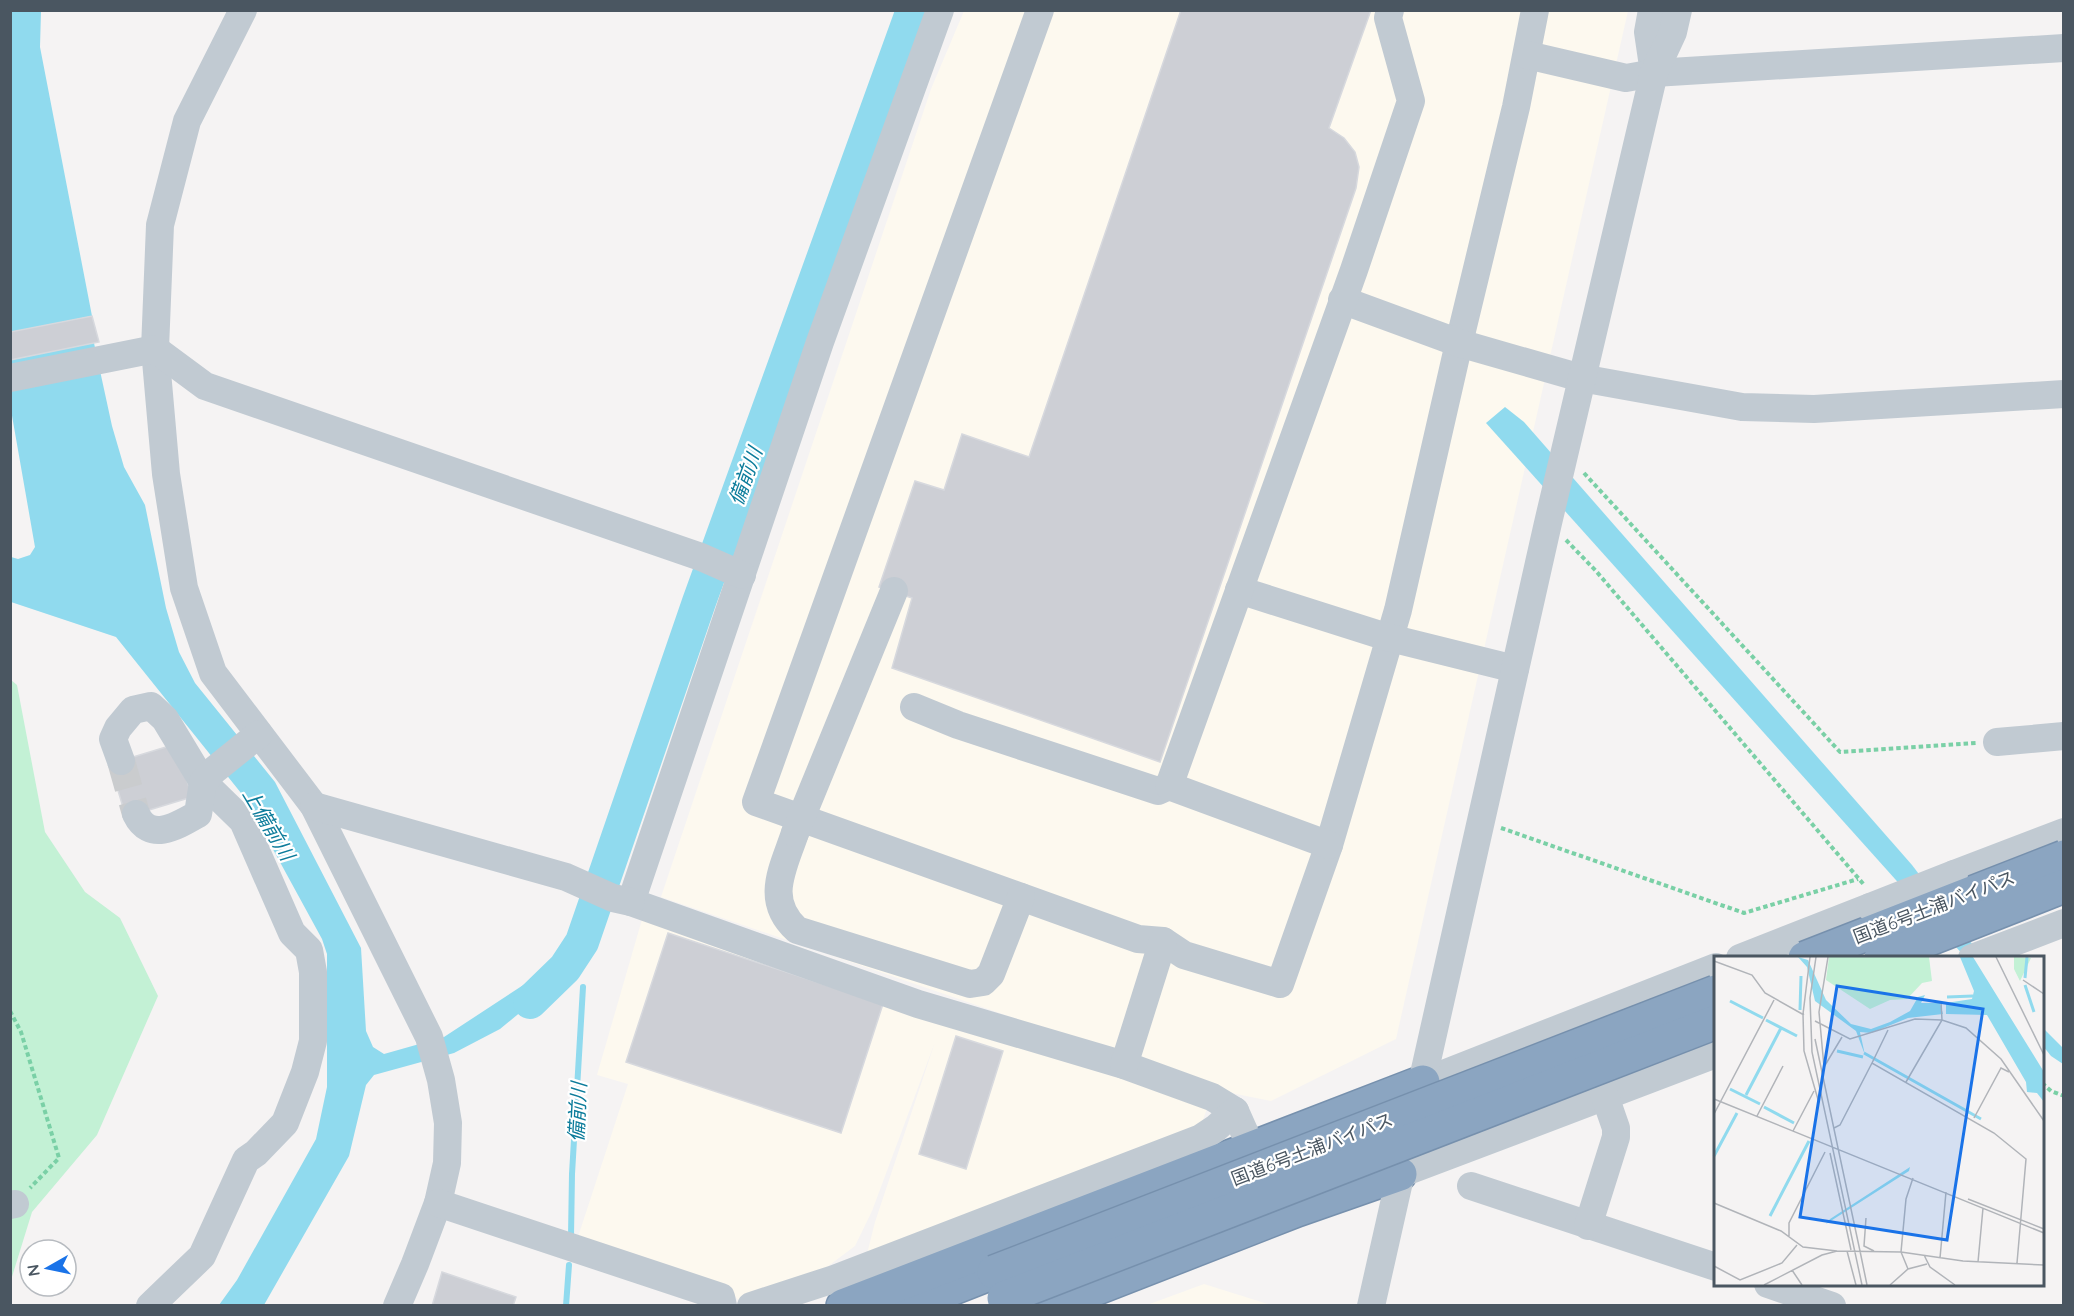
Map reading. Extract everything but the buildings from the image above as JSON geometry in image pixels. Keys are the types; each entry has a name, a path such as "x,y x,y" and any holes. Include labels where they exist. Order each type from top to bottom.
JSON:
{"highway":[{"name":"国道6号土浦バイパス","path":"1807,956 2064,857"},
{"name":"国道6号土浦バイパス","path":"1884,956 2064,886"},
{"name":"国道6号土浦バイパス","path":"995,1292 1714,993"},
{"name":"国道6号土浦バイパス","path":"908,1305 995,1292 1714,1023"},
{"path":"843,1305 1423,1082"},
{"path":"1051,1305 1297,1210 1400,1174"}],"street":[{"path":"243,10 187,121 160,225 155,349 166,474 184,588 213,672 255,738 314,806 429,1037 441,1080 448,1123 447,1163 438,1203 415,1264 396,1305"},
{"path":"611,896 722,566 820,342 940,10"},
{"path":"1040,10 756,802 1138,939 1163,941 1184,954 1280,984 1329,844 1390,638 1458,343 1516,107 1535,10"},
{"path":"1169,786 1411,101 1388,18 1390,10"},
{"path":"1653,10 1648,32 1654,73"},
{"path":"1371,1305 1581,378 1654,73 1673,32 1678,10"},
{"path":"1527,55 1626,78 1654,73 2064,48"},
{"path":"1342,300 1458,343 1581,378 1742,407 1814,409 2064,394"},
{"path":"10,378 155,349 205,386 722,566"},
{"path":"1239,590 1390,638 1515,669"},
{"path":"894,591 795,833 778,883 778,900 785,919 797,930 970,984 983,982 991,974 1021,897"},
{"path":"121,761 113,739 118,728 133,710 151,706 165,719 243,821 292,933 309,950 313,972 313,1041 305,1072 285,1123 256,1153 246,1160 202,1256 150,1305"},
{"path":"914,707 958,725 1158,791 1169,786 1329,844"},
{"path":"1997,742 2064,736"},
{"path":"136,814 141,825 155,831 177,826 198,814 208,776 255,738"},
{"path":"314,806 566,877 611,896 918,1004 1124,1065 1212,1097 1235,1111 1251,1147 1263,1183 1278,1203 1297,1210"},
{"path":"1743,956 2064,832"},
{"path":"1975,956 2064,923"},
{"path":"1124,1065 1163,941"},
{"path":"1423,1082 1714,968"},
{"path":"1577,1021 1616,1128 1616,1137 1588,1226"},
{"path":"1400,1174 1714,1055"},
{"path":"751,1305 834,1279 1201,1138 1235,1111"},
{"path":"1471,1186 1714,1266"},
{"path":"438,1203 721,1297 723,1305"},
{"path":"1774,1286 1833,1305"}],"path":[{"path":"1564,452 1840,752 1997,742"},
{"path":"1480,825 1492,825 1744,913 1859,878 1596,571 1548,523"},
{"path":"10,1011 21,1032 58,1158 13,1205"},
{"path":"2044,1084 2051,1091 2064,1096"}],"shaded area":[{"path":"964,11 1628,11 1396,1039 1271,1101 1236,1094 661,897 931,89"},
{"path":"643,916 1209,1103 1199,1131 867,1254 875,1222 935,1042 872,1211 855,1246 815,1276 740,1302 731,1292 577,1240 628,1084 597,1075"},
{"path":"1204,1284 1271,1305 1147,1305"}],"green space":[{"path":"11,680 17,685 45,832 85,892 120,918 158,996 97,1135 32,1212 24,1238 18,1238 18,1257 11,1280"}],"water":[{"path":"11,11 41,11 40,47 92,316 11,332"},
{"name":"上備前川","path":"94,343 112,426 124,467 145,505 166,608 179,652 195,683 275,782 361,948 366,1031 373,1047 384,1054 444,1037 557,963 567,974 500,1029 454,1053 374,1075 366,1085 349,1156 264,1305 219,1305 237,1280 316,1139 327,1087 327,954 322,939 245,798 116,637 11,602 11,557 18,559 30,555 35,547 11,410 11,360"},
{"path":"1505,407 1524,422 1912,865 1981,956 1964,956 1486,423"},
{"path":"2044,1029 2063,1048 2063,1064 2051,1056 2044,1047"}],"waterway":[{"name":"備前川","path":"530,1002 565,968 582,942 699,602 913,10"},
{"name":"備前川","path":"571,1236 572,1174 583,987"},
{"name":"備前川","path":"566,1306 569,1265"}],"tunnel":[{"path":"121,761 136,814"}]}
